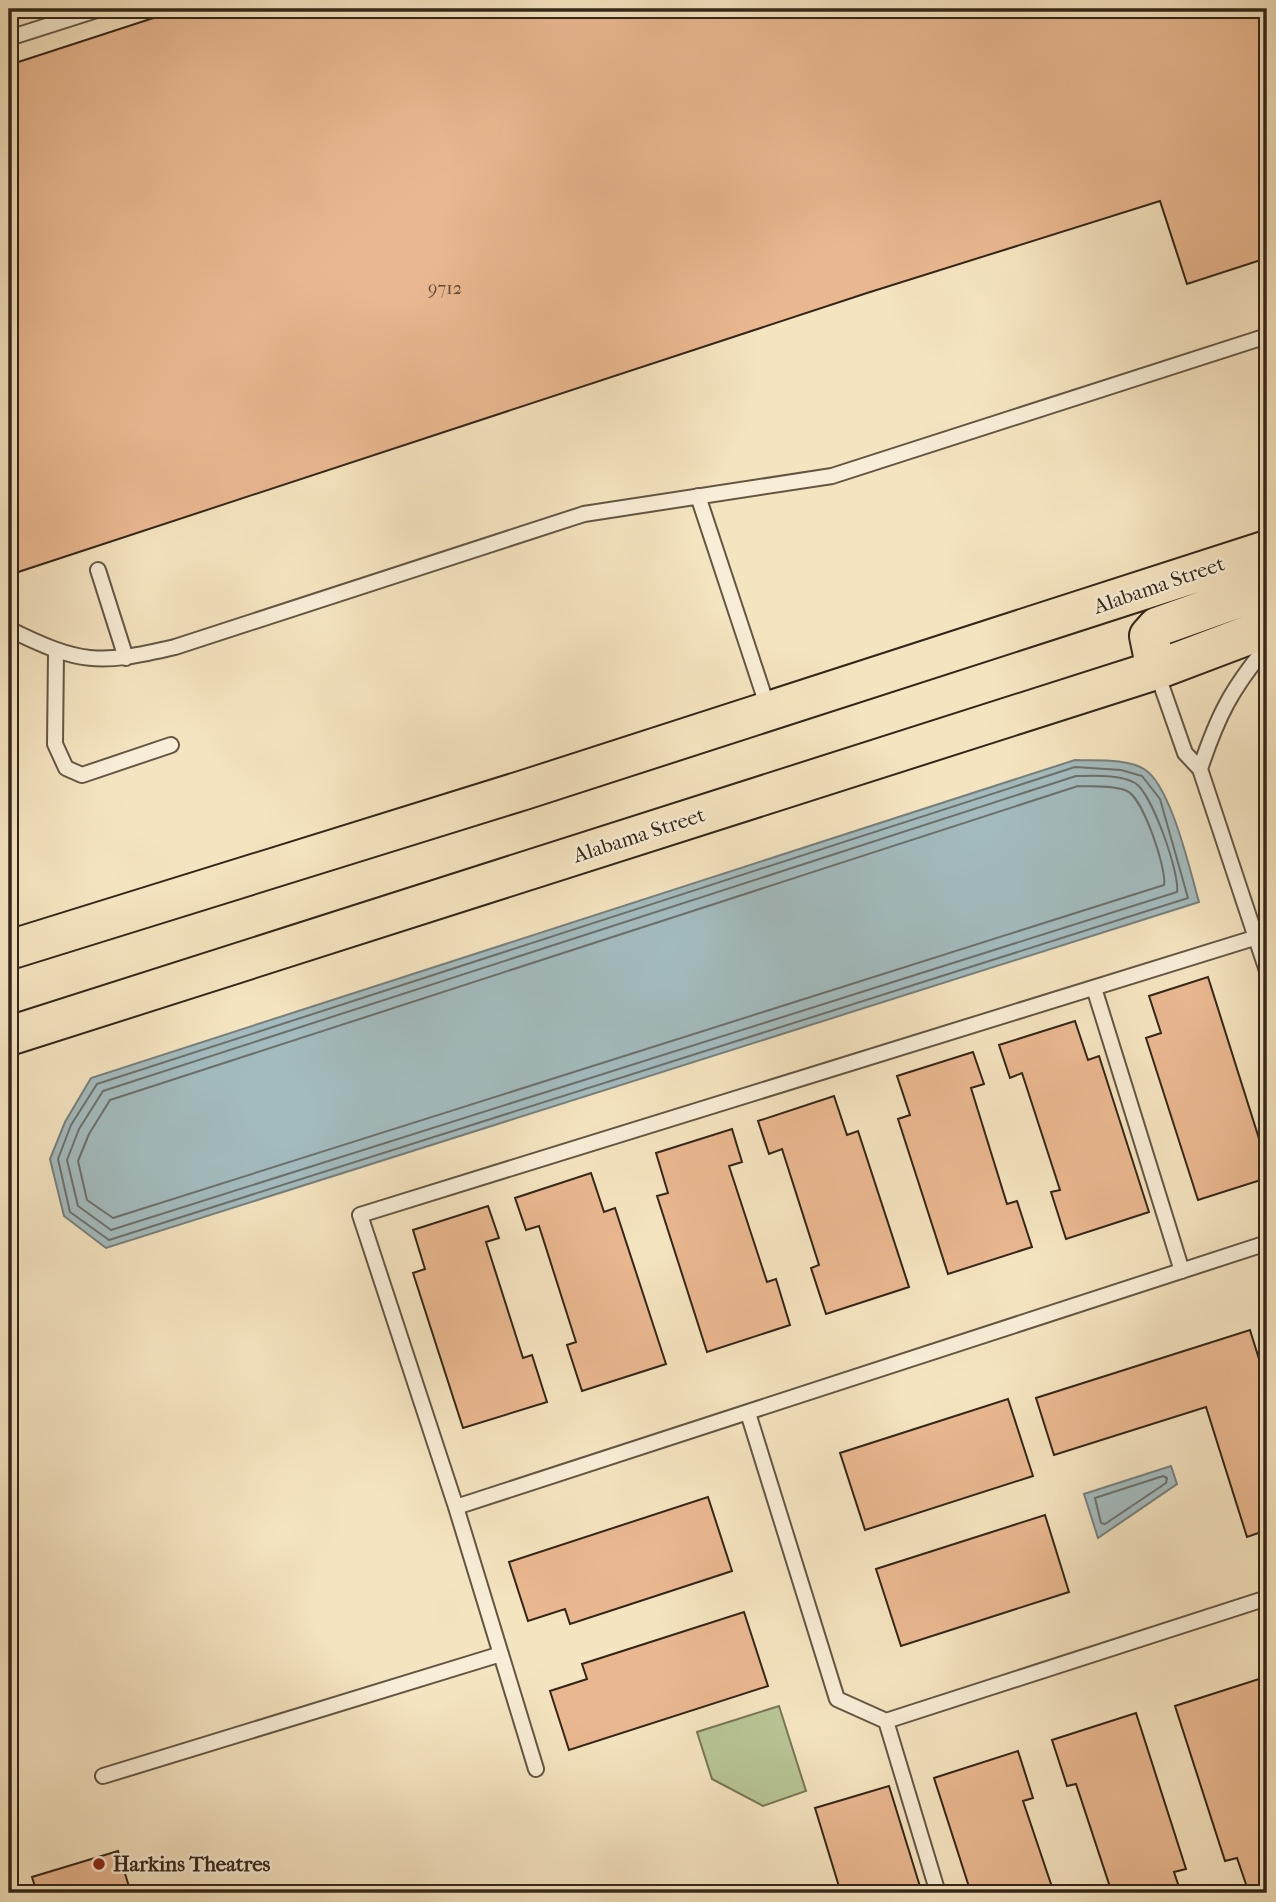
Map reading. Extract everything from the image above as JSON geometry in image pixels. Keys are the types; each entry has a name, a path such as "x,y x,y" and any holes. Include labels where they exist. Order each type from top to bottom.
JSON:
{"main road":[{"name":"Alabama Street","path":"9,950 769,711 1267,550"},
{"path":"1156,670 1149,636 1157,627 1267,588"},
{"name":"Alabama Street","path":"9,1036 1156,670 1267,628"}],"lane":[{"path":"9,38 100,9"},
{"path":"9,629 56,652 91,660 126,658 175,647 584,514 832,476 1267,336"},
{"path":"698,496 769,711"},
{"path":"98,570 126,658"},
{"path":"1200,769 1218,716 1240,679 1267,646"},
{"path":"56,652 55,744 66,768 82,775 171,745"},
{"path":"1156,670 1185,753 1200,769 1261,936 1267,971"},
{"path":"536,1769 456,1507 360,1215 1261,936"},
{"path":"1094,988 1182,1271"},
{"path":"456,1507 1267,1243"},
{"path":"748,1413 837,1699 886,1721 1267,1598"},
{"path":"103,1776 501,1654"},
{"path":"886,1721 938,1893"}],"green space":[{"path":"779,1706 806,1791 763,1806 712,1779 697,1732"}],"water":[{"path":"1075,760 1137,765 1154,778 1171,810 1199,902 106,1248 64,1216 50,1159 65,1122 91,1078"},
{"path":"1171,1466 1177,1484 1098,1538 1084,1494"}],"building":[{"path":"181,9 1256,9 1267,43 1267,258 1187,284 1160,201 867,293 9,575 9,65"},
{"path":"1208,977 1267,1164 1267,1178 1198,1200 1146,1038 1161,1033 1149,996"},
{"path":"1075,1021 1088,1060 1099,1056 1149,1212 1066,1239 1051,1192 1060,1190 1022,1073 1010,1078 999,1045"},
{"path":"973,1052 984,1084 971,1088 1007,1204 1017,1201 1032,1247 948,1274 898,1119 910,1115 897,1076"},
{"path":"834,1096 847,1135 858,1131 909,1287 826,1314 811,1268 819,1265 782,1149 769,1154 758,1121"},
{"path":"732,1129 742,1162 729,1166 767,1282 776,1279 790,1325 707,1352 657,1196 668,1193 656,1153"},
{"path":"591,1173 604,1212 615,1208 666,1364 582,1391 567,1345 576,1342 539,1226 526,1230 515,1198"},
{"path":"488,1206 499,1238 486,1242 523,1358 532,1355 547,1402 463,1428 413,1273 425,1269 413,1230"},
{"path":"1250,1330 1267,1385 1267,1530 1247,1537 1206,1407 1054,1455 1036,1398"},
{"path":"1008,1399 1033,1476 865,1530 840,1453"},
{"path":"708,1497 732,1571 570,1624 565,1609 528,1621 509,1562"},
{"path":"1045,1515 1069,1592 901,1646 876,1569"},
{"path":"744,1612 768,1686 569,1750 550,1691 587,1679 582,1664"},
{"path":"1259,1679 1267,1704 1267,1891 1249,1893 1237,1858 1225,1861 1175,1706"},
{"path":"1136,1713 1186,1869 1174,1872 1181,1893 1112,1893 1076,1784 1067,1786 1052,1740"},
{"path":"1018,1751 1033,1798 1023,1801 1054,1893 971,1893 934,1778"},
{"path":"889,1786 922,1893 841,1893 815,1808"},
{"name":"Harkins Theatres","path":"118,1851 131,1893 37,1893 32,1877"}],"place":[{"name":"Harkins Theatres","path":"99,1864"}]}
